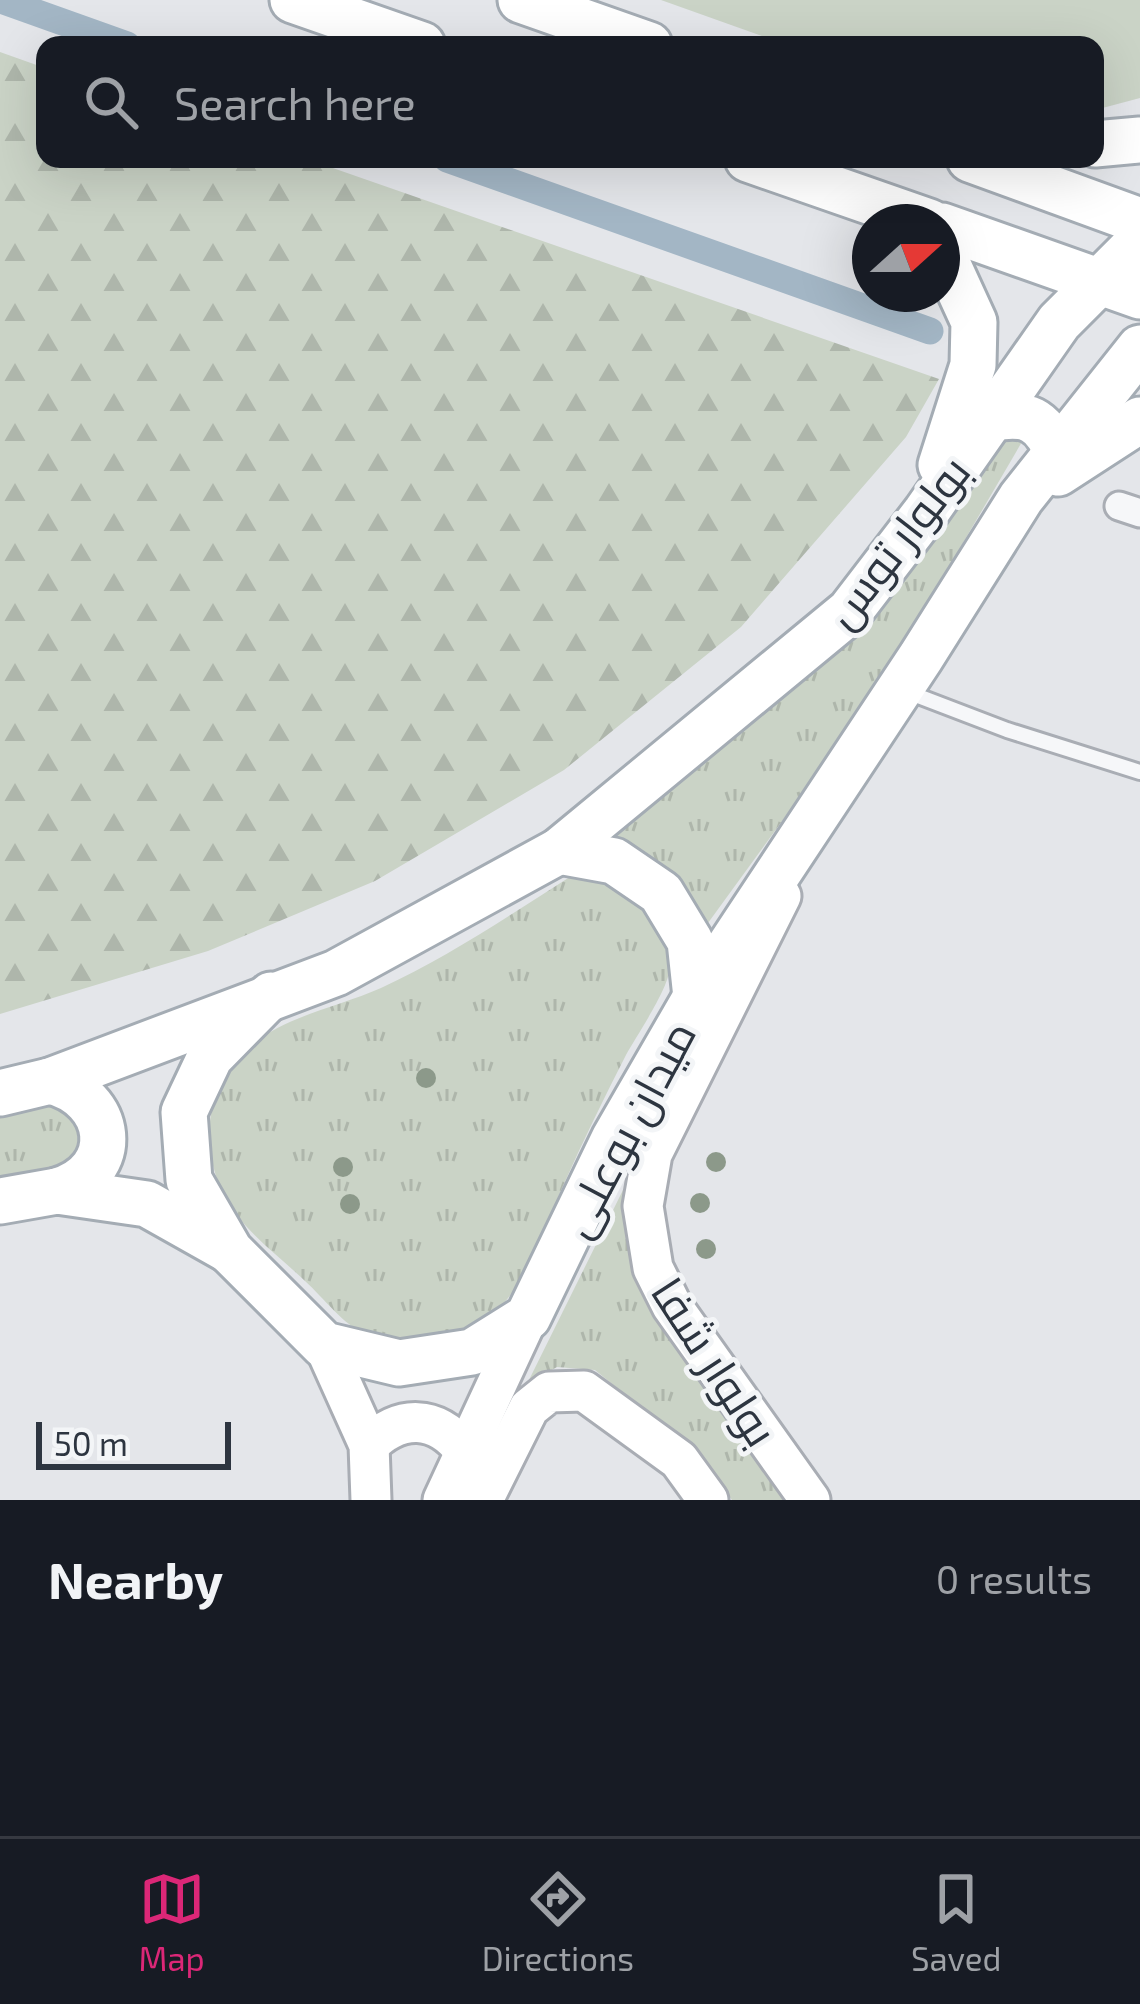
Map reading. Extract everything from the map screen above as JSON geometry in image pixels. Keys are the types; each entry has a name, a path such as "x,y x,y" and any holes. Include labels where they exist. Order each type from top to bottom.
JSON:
{"main road":[{"path":"293,0 396,36"},
{"path":"521,0 623,36"},
{"path":"1104,144 1140,140"},
{"path":"774,168 877,204"},
{"path":"995,168 1140,220"},
{"path":"960,232 1119,288"},
{"name":"بولوار توس","path":"559,851 850,611 1059,322 1119,288 1140,241"},
{"path":"926,512 974,365 974,322 960,291"},
{"name":"بولوار توس","path":"696,998 1021,498 1140,348"},
{"path":"990,419 1011,414 1033,419 1049,434 1058,454"},
{"path":"1021,498 1140,419"},
{"path":"0,1093 50,1081 336,973 559,851"},
{"name":"میدان بوعلی","path":"528,1317 614,1139 696,998 690,941 661,893 614,861 559,851"},
{"path":"271,994 210,1057 184,1112 189,1180 230,1251 324,1345 400,1363 472,1352 528,1317"},
{"path":"0,1201 81,1184 102,1151 97,1112 69,1085 50,1081"},
{"path":"58,1191 147,1204 230,1251"}],"street":[{"name":"بولوار شفا","path":"810,1500 672,1306 653,1268 643,1206 652,1154 772,918 813,820"},
{"path":"443,1500 528,1317"},
{"path":"324,1345 369,1445 370,1500"},
{"name":"بولوار شفا","path":"483,1500 529,1408 549,1392 584,1391 679,1460 708,1500"},
{"path":"369,1445 382,1432 418,1421 436,1425 463,1449"}],"lane":[{"path":"900,689 1007,730 1140,772"}],"green space":[{"path":"661,0 1140,0 1140,98 1104,108 1104,36 762,36"},
{"path":"0,52 36,65 36,168 333,168 939,379 906,437 741,627 564,770 375,881 208,951 0,1014"},
{"path":"1005,426 1026,435 908,637 708,923 668,872 612,838 748,723"},
{"path":"576,873 626,892 652,916 668,947 665,986 602,1103 526,1270 506,1300 481,1323 450,1336 398,1341 366,1334 342,1318 258,1239 222,1191 210,1148 213,1104 221,1083 233,1064 263,1036 406,976"},
{"path":"36,1100 69,1107 87,1132 81,1157 57,1169 0,1178 0,1110"},
{"path":"623,1190 633,1263 653,1308 784,1500 732,1500 697,1453 595,1370 557,1367 527,1384"}],"waterway":[{"path":"1,0 102,36"},
{"path":"472,168 930,331"}]}
